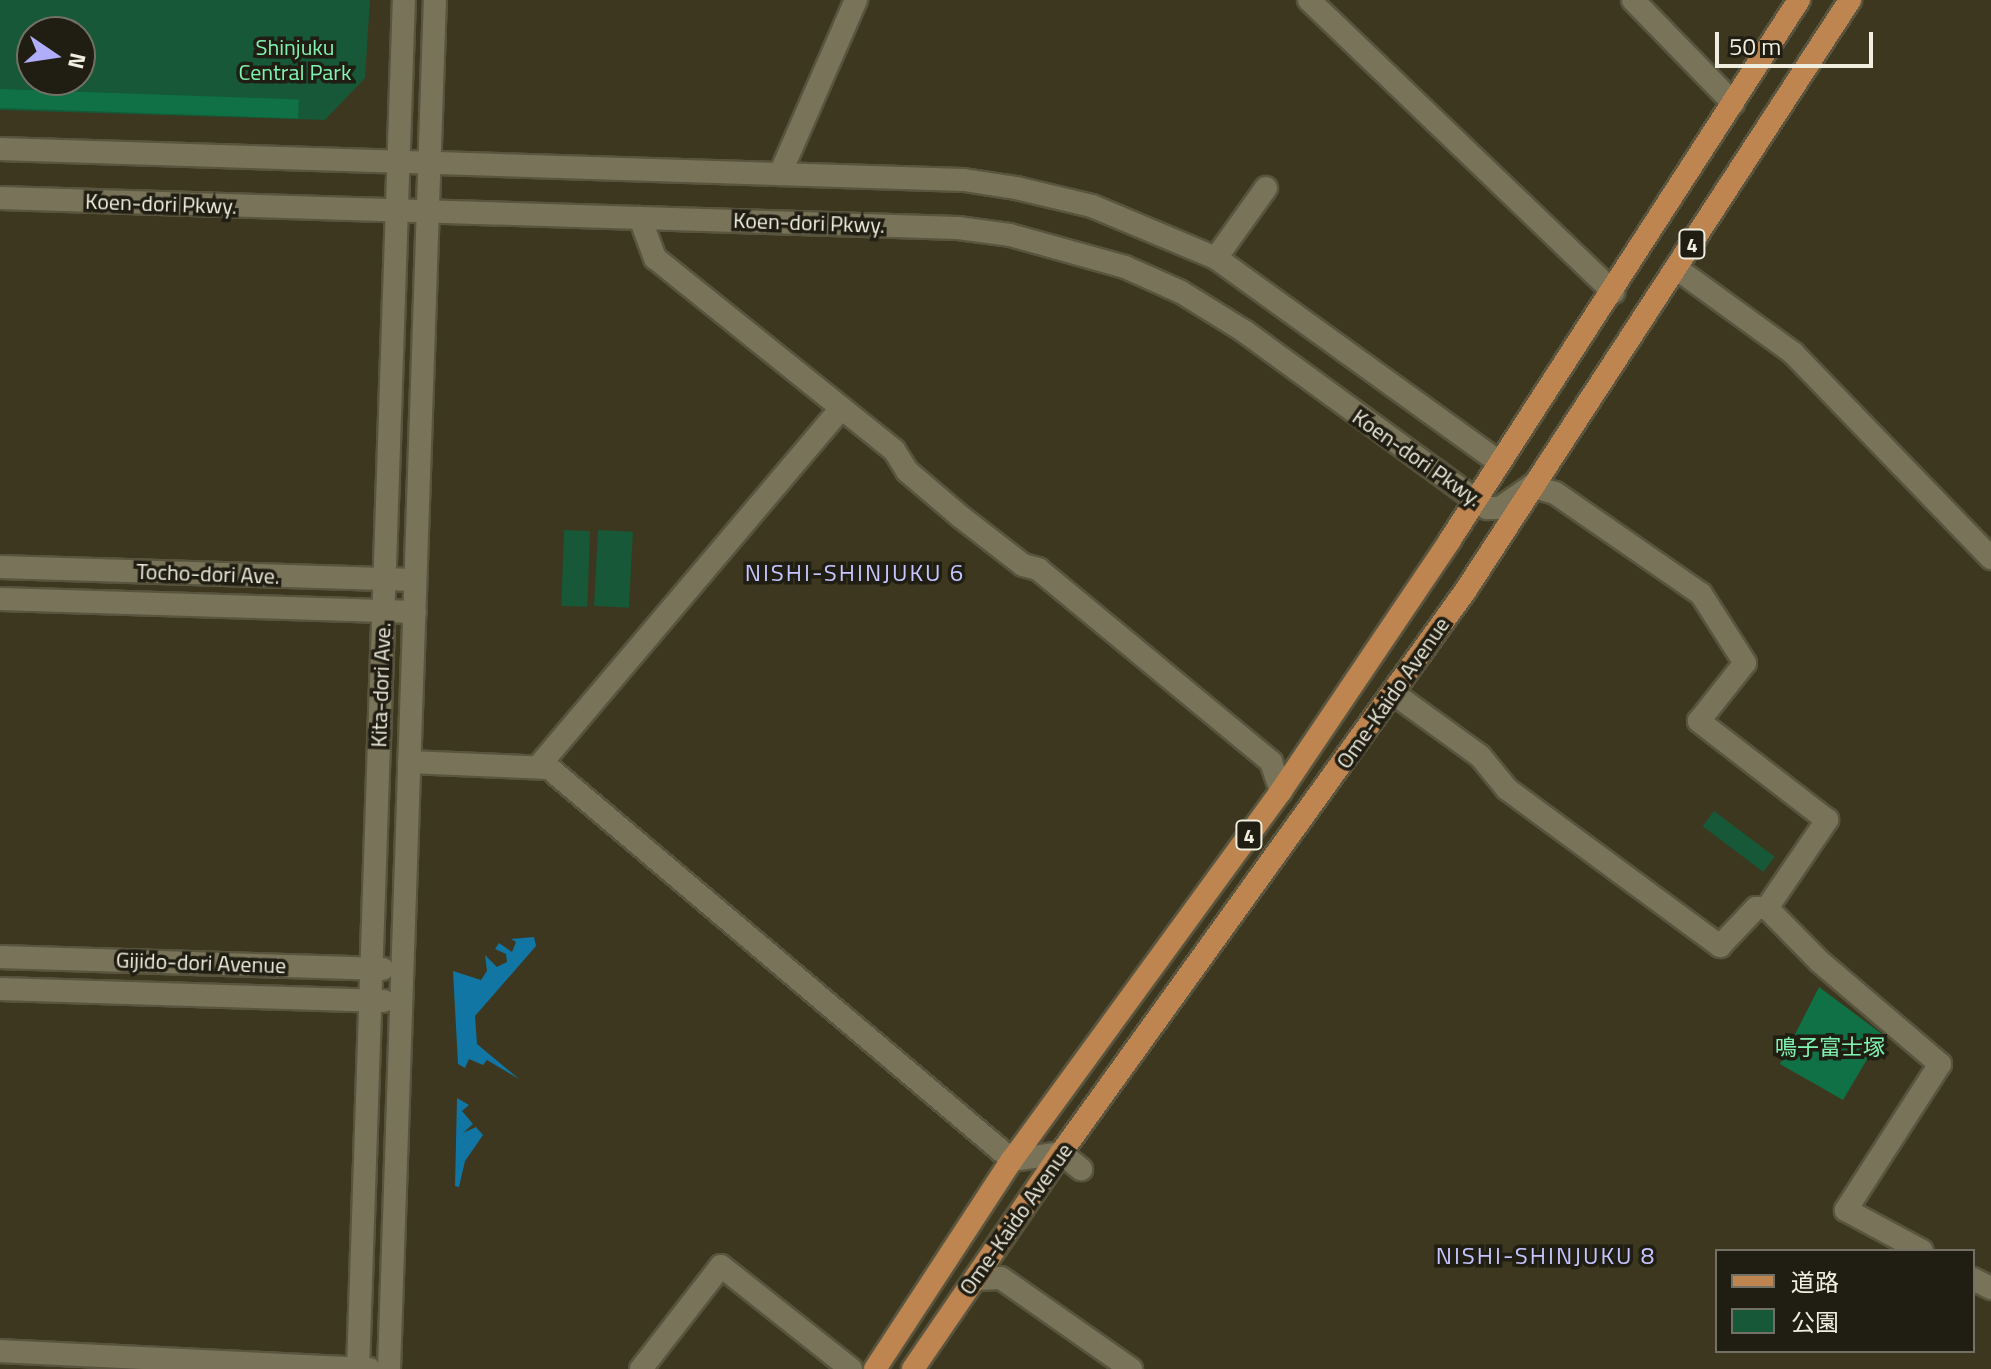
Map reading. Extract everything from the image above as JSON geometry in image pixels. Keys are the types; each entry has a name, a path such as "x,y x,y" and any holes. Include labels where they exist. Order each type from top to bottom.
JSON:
{"main road":[{"name":"Kita-dori Ave.","path":"358,1368 404,0"},
{"name":"Kita-dori Ave.","path":"389,1369 435,0"},
{"path":"780,174 856,0"},
{"path":"1309,0 1613,292"},
{"path":"1633,0 1733,103"},
{"name":"Ome-Kaido Avenue","path":"875,1369 1012,1160 1281,791 1613,292 1799,0"},
{"name":"Ome-Kaido Avenue","path":"913,1369 1061,1153 1393,693 1850,0"},
{"name":"Koen-dori Pkwy.","path":"0,149 964,180 1016,188 1092,206 1216,258 1500,463"},
{"path":"1216,258 1266,188"},
{"name":"Koen-dori Pkwy.","path":"0,198 958,228 1058,245 1125,267 1181,292 1244,331 1475,502 1500,508 1531,486"},
{"path":"640,218 655,258 894,450 907,471 961,517 1023,565 1038,569 1271,762 1281,791"},
{"path":"1676,268 1793,353 1991,558"},
{"path":"538,767 841,408"},
{"path":"1500,463 1531,486 1555,493 1701,594 1745,663 1699,721 1827,820 1767,908"},
{"name":"Tocho-dori Ave.","path":"0,567 415,580"},
{"name":"Tocho-dori Ave.","path":"0,599 415,612"},
{"path":"1393,693 1480,756 1507,789 1720,946 1756,908 1767,908 1819,961 1940,1064 1846,1210 1918,1249"},
{"path":"409,762 549,768 1012,1160 1061,1153 1081,1169"},
{"name":"Gijido-dori Avenue","path":"0,957 402,969"},
{"name":"Gijido-dori Avenue","path":"0,989 401,1001"},
{"path":"650,1366 721,1266 851,1369"},
{"path":"975,1279 1001,1278 1131,1369"},
{"path":"0,1351 370,1369"}],"green space":[{"name":"Shinjuku Central Park","path":"0,0 370,0 365,78 325,120 0,110"},
{"path":"0,89 16,90 16,96 96,96 96,92 299,99 298,118 0,108"},
{"path":"564,530 590,531 587,607 561,606"},
{"path":"598,530 633,532 629,608 594,606"},
{"path":"1714,811 1775,857 1763,872 1703,826"},
{"name":"鳴子富士塚","path":"1819,987 1882,1034 1843,1100 1780,1064"}],"water":[{"path":"534,937 536,946 475,1016 477,1044 519,1079 487,1060 483,1065 469,1059 465,1068 458,1064 453,971 481,980 487,971 485,955 497,967 507,962 506,954 495,949 499,943 512,952 516,942 511,939"},
{"path":"457,1098 469,1105 462,1111 473,1124 463,1133 476,1127 483,1135 465,1161 459,1187 455,1186"}],"district":[{"name":"NISHI-SHINJUKU 6","path":"855,573"},
{"name":"NISHI-SHINJUKU 8","path":"1546,1256"}]}
